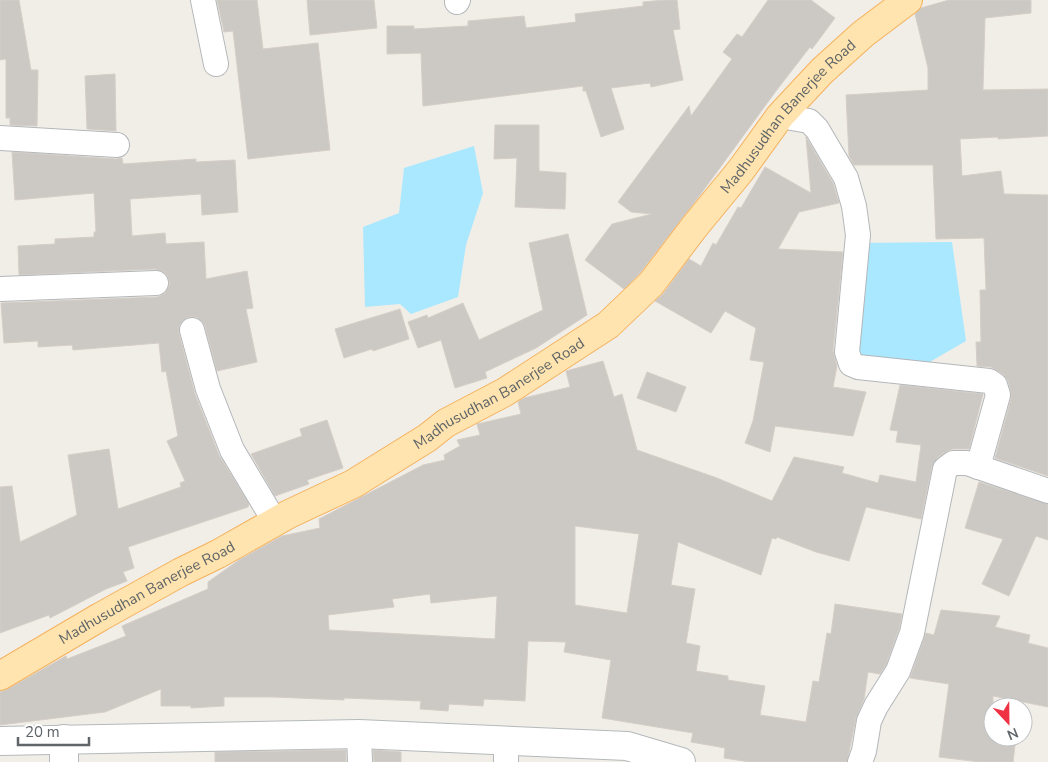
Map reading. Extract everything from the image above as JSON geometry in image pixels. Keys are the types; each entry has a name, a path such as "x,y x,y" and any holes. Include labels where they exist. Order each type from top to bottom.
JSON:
{"main road":[{"name":"Madhusudhan Banerjee Road","path":"0,676 100,617 275,522 353,484 427,438 446,423 505,392 608,325 651,284 741,170 780,116 822,71 863,34 908,0"}],"street":[{"path":"203,0 216,64"},
{"path":"780,116 809,121 817,129 846,178 854,206 858,235 847,352 851,364 858,367 989,381 995,385 998,395 978,467"},
{"path":"0,138 117,145"},
{"path":"0,289 156,283"},
{"path":"192,330 208,389 232,450 275,522"},
{"path":"860,762 864,751 869,721 898,671 912,633 945,469 952,463 967,463 1048,491"},
{"path":"359,734 360,762"},
{"path":"0,740 64,750 359,734 506,751 626,746 681,762"}],"water":[{"path":"474,146 483,193 466,245 458,297 411,314 400,304 365,307 363,227 399,213 404,168"},
{"path":"952,242 966,341 914,371 850,360 853,243"}],"building":[{"path":"0,0 19,0 31,70 38,70 37,126 10,125 10,118 6,118 6,59 0,60"},
{"path":"217,0 257,0 263,49 318,43 330,150 248,159 233,31 224,32"},
{"path":"307,0 374,0 377,28 310,35"},
{"path":"677,0 680,29 673,30 683,80 651,87 650,83 611,88 624,129 601,137 586,91 583,91 583,86 423,106 421,53 387,54 387,26 414,26 414,29 468,26 468,21 524,16 526,28 576,22 575,14 643,6 643,2"},
{"path":"768,0 811,0 835,18 812,49 810,47 776,91 639,274 624,289 585,260 612,224 652,214 631,212 618,202 689,106 691,116 732,59 723,52 737,34 742,37"},
{"path":"949,0 1031,0 1031,13 985,18 983,90 1048,89 1048,136 960,139 962,176 1001,171 1004,194 1048,195 1048,476 995,458 1011,399 1011,392 1008,381 1003,374 991,367 977,366 976,342 981,342 980,290 986,290 984,238 936,239 933,165 854,165 849,156 846,95 928,90 928,68 915,14 921,8"},
{"path":"115,74 116,131 87,129 85,76"},
{"path":"495,125 539,125 539,171 566,173 565,209 515,207 517,158 494,159"},
{"path":"806,137 833,183 839,203 799,212 778,249 843,252 833,351 837,366 833,387 866,392 853,436 775,426 770,452 745,443 753,421 764,362 750,360 756,328 725,311 711,333 655,301 663,294 689,259 701,266 713,243 716,245 738,207 741,208 765,167 811,193"},
{"path":"12,152 122,158 123,164 196,159 196,162 235,160 238,212 202,215 201,194 130,199 132,236 165,233 166,244 204,242 206,279 247,271 253,308 246,309 257,362 217,371 202,321 196,317 189,317 183,320 179,326 179,334 195,394 219,455 249,504 248,507 128,547 134,568 123,572 127,581 106,589 50,618 49,615 0,633 0,487 12,486 20,542 77,515 68,455 109,449 118,509 181,487 180,483 185,481 167,441 178,436 166,371 162,372 159,343 73,350 72,345 38,347 38,341 4,343 1,303 157,297 164,294 170,283 167,275 155,269 19,275 18,246 55,244 55,239 94,237 94,232 96,232 94,193 15,200"},
{"path":"568,234 587,315 536,348 485,372 487,378 455,388 441,340 418,348 408,322 427,315 428,318 463,303 479,340 543,310 529,243"},
{"path":"400,309 409,339 344,358 335,329"},
{"path":"603,361 614,397 622,394 637,450 717,478 772,501 794,457 844,467 842,473 878,483 880,475 916,482 921,445 896,442 898,431 890,430 900,385 983,394 969,449 953,449 945,452 937,458 932,466 921,519 866,507 849,561 816,552 777,537 776,539 772,538 761,575 678,542 671,585 695,589 686,643 700,646 696,671 728,676 728,680 765,686 760,715 806,722 813,681 819,682 827,633 831,634 835,604 902,614 899,629 886,665 880,674 868,672 864,699 856,718 847,762 750,762 724,758 725,748 691,742 693,733 602,718 611,660 564,652 566,642 528,641 525,701 484,699 483,706 449,704 448,711 420,709 421,701 224,697 224,706 191,708 191,706 161,706 161,689 105,712 0,725 0,692 66,656 67,659 126,636 122,626 208,589 208,582 239,560 282,536 320,528 319,519 423,465 445,460 444,455 460,446 457,440 480,435 477,424 521,414 518,402 524,398 570,387 566,371","holes":["575,526 639,534 627,613 575,605","430,594 431,603 497,596 495,639 329,630 328,615 394,607 392,599"]},
{"path":"647,372 686,387 676,412 637,398"},
{"path":"327,420 343,468 307,480 309,484 275,496 251,454 302,436 300,429"},
{"path":"979,482 1048,504 1048,540 1036,536 1009,596 982,584 1003,539 965,528"},
{"path":"941,610 1000,616 995,627 1030,635 1028,643 1048,648 1048,707 1033,704 1033,697 983,697 983,747 1015,747 1013,762 980,762 939,757 949,684 910,678 926,633 934,635"},
{"path":"346,750 346,762 215,762 215,752"},
{"path":"373,750 401,752 401,762 374,762"}]}
